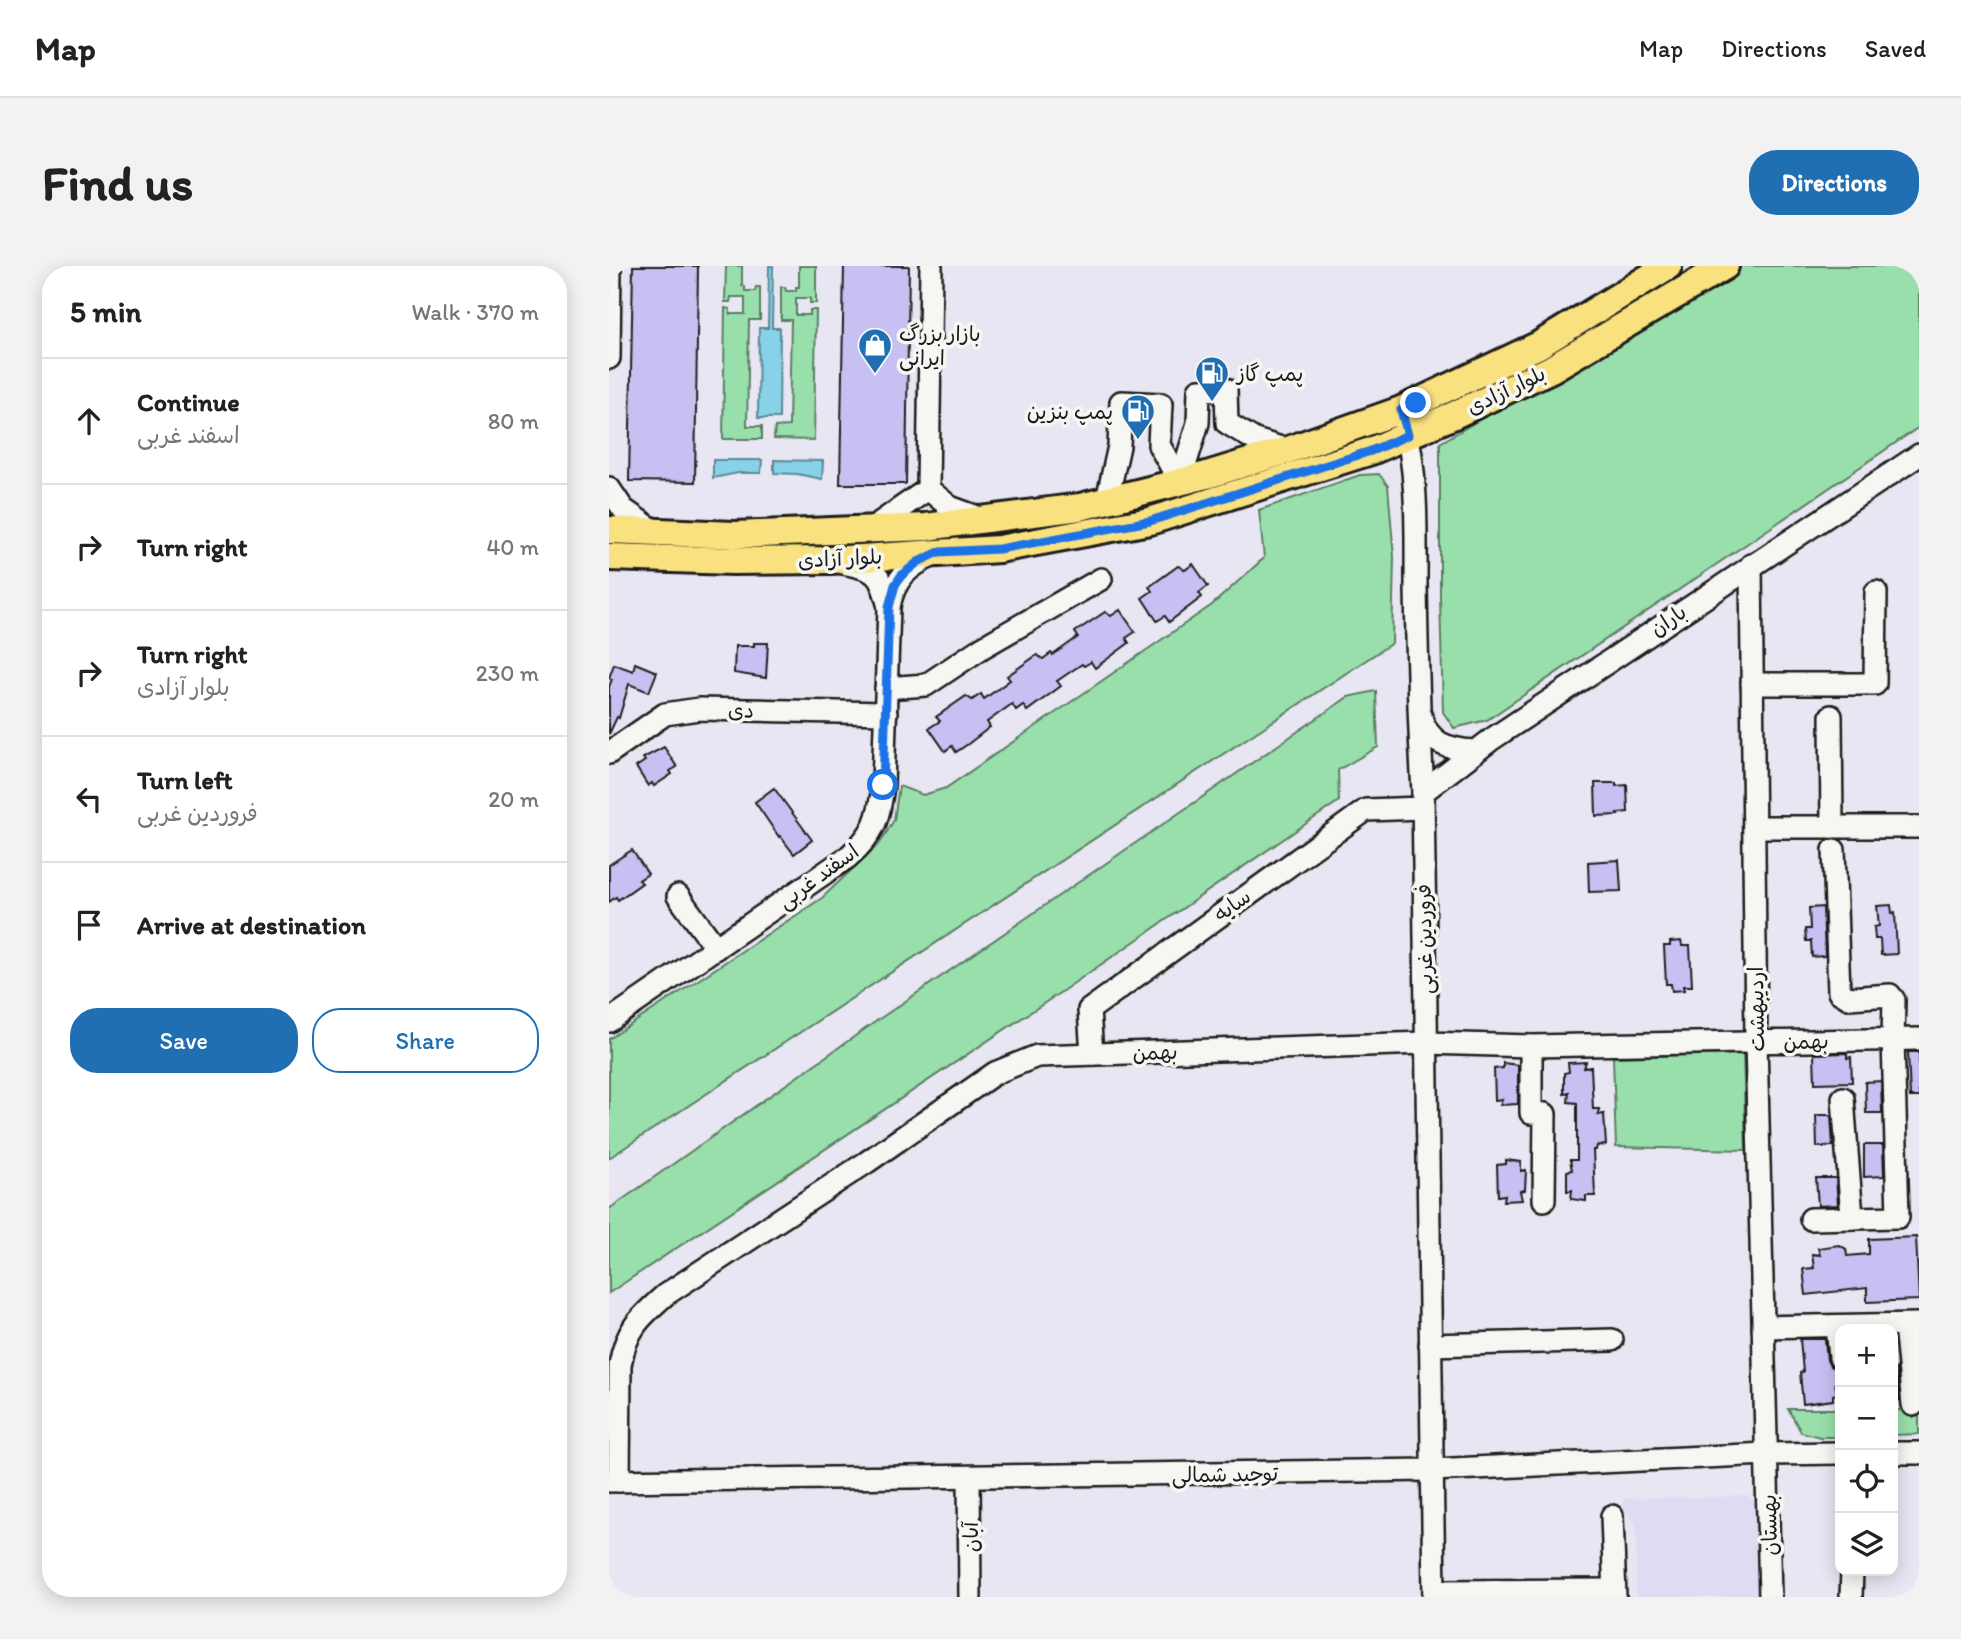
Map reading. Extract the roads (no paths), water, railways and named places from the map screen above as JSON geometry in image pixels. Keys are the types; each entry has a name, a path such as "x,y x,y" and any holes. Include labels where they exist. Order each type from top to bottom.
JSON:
{"main road":[{"name":"بلوار آزادی","path":"609,530 735,535 926,527 1080,507 1180,482 1288,450 1398,410 1539,345 1668,266"},
{"name":"بلوار آزادی","path":"609,557 734,561 831,560 999,549 1150,521 1360,455 1408,435 1551,369 1725,266"},
{"path":"1398,410 1415,412 1418,421 1408,435 1392,432 1387,423 1398,410"}],"street":[{"path":"609,358 610,266"},
{"path":"931,266 928,489 950,508 985,519"},
{"path":"1180,482 1198,423 1199,390 1226,389 1227,423 1255,440 1288,450"},
{"path":"1107,500 1119,446 1121,402 1161,404 1159,445 1180,482"},
{"name":"فروردین غربی","path":"1408,435 1415,513 1422,800 1434,1594"},
{"name":"باران","path":"1422,800 1475,751 1919,455"},
{"path":"609,488 623,509 656,532"},
{"path":"871,529 928,489"},
{"path":"889,607 895,585 901,576 918,562 939,552"},
{"path":"831,560 870,570 883,583 889,607"},
{"name":"اردیبهشت","path":"1751,565 1756,1042 1767,1454"},
{"path":"886,688 926,685 983,647 1101,579"},
{"path":"1752,684 1875,684 1876,592"},
{"name":"اسفند غربی","path":"609,1021 848,857 872,833 881,807 883,785 889,607"},
{"path":"1418,708 1426,733 1457,750 1475,751"},
{"name":"دی","path":"609,753 666,714 699,709 885,713"},
{"path":"1831,716 1832,827"},
{"name":"سایه","path":"1092,1054 1089,1010 1366,810 1422,800"},
{"path":"1754,827 1919,827"},
{"path":"1811,1219 1909,1217 1892,1039 1893,997 1882,995 1849,998 1839,992 1835,850"},
{"path":"678,895 716,948"},
{"name":"بهمن","path":"614,1481 620,1365 630,1328 665,1295 867,1162 995,1073 1037,1056 1426,1043 1531,1046 1919,1039"},
{"path":"1531,1046 1531,1113 1545,1114 1544,1200"},
{"path":"1843,1098 1852,1218"},
{"path":"1912,1324 1913,1405"},
{"path":"1763,1327 1835,1326"},
{"path":"1430,1345 1612,1340"},
{"name":"توحید شمالی","path":"614,1481 1432,1471 1835,1453"},
{"path":"1898,1453 1919,1453"},
{"name":"بهستان","path":"1767,1454 1770,1597"},
{"name":"آبان","path":"969,1478 970,1597"},
{"path":"1434,1594 1614,1593 1612,1516"},
{"path":"1851,1597 1852,1576"}],"water":[{"path":"769,266 773,266 772,328 780,328 779,418 758,418 759,328 768,328"},
{"path":"713,460 762,460 761,473 738,473 713,478"},
{"path":"774,460 823,461 822,479 774,473"}],"place":[{"name":"بازار بزرگ ایرانی","path":"875,375"},
{"name":"پمپ گاز","path":"1212,403"},
{"name":"پمپ بنزين","path":"1138,441"}]}
